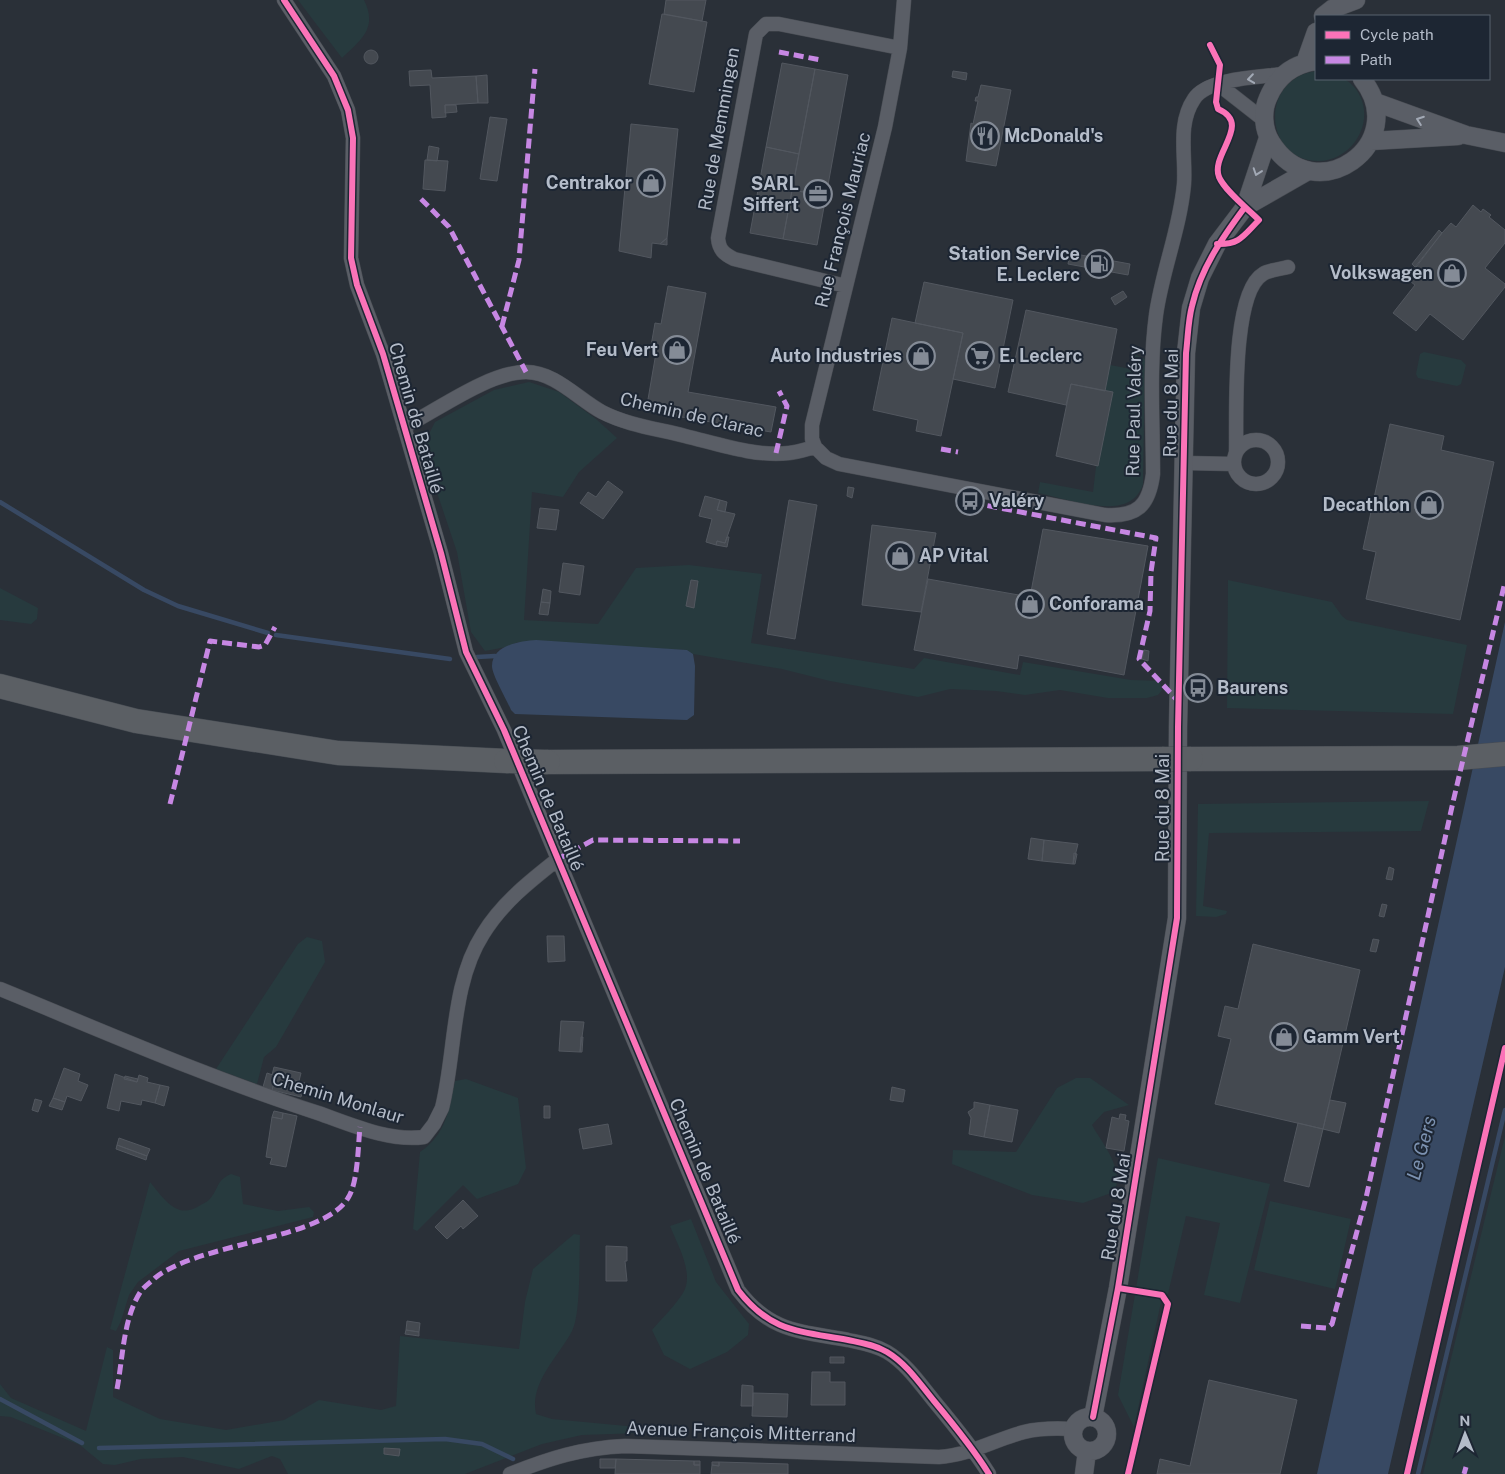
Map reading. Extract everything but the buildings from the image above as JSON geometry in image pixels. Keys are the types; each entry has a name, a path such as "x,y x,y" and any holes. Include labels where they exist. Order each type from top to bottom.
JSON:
{"highway":[{"path":"0,686 136,721 338,753 506,762 1458,758 1505,754"}],"street":[{"name":"Chemin de Bataillé","path":"284,0 334,76 348,110 354,138 350,258 357,285 383,354 441,553 466,652 504,730 738,1290 755,1310 784,1328 869,1344 888,1352 905,1365 974,1451 989,1474"},
{"name":"Rue François Mauriac","path":"815,447 812,439 812,425 872,189 900,48 904,0"},
{"path":"1324,15 1332,9 1356,0"},
{"path":"1348,15 1356,0"},
{"name":"Rue de Memmingen","path":"846,286 734,259 726,255 719,247 718,238 756,34 766,24 779,24 900,48"},
{"path":"1284,74 1311,62 1315,38"},
{"name":"Rue Paul Valéry","path":"815,447 826,458 872,470 1105,515 1124,516 1137,510 1145,501 1151,489 1153,474 1153,354 1156,313 1184,185 1183,135 1186,116 1194,98 1206,88 1218,84 1284,74"},
{"name":"Rue du 8 Mai","path":"1093,1417 1118,1288 1177,918 1178,727 1186,353 1191,308 1200,278 1217,244 1245,207 1266,129 1266,103 1272,87 1284,74"},
{"path":"1218,84 1266,129 1278,153 1285,159 1308,171 1323,172 1338,170 1351,163 1371,141 1375,128 1375,102 1363,80"},
{"path":"1375,102 1466,135 1505,142"},
{"path":"1371,141 1466,135"},
{"name":"Rue du 8 Mai","path":"1245,207 1308,171"},
{"path":"1185,463 1235,458 1239,332 1242,310 1252,288 1262,274 1288,267"},
{"name":"Chemin de Clarac","path":"404,428 488,381 507,374 526,372 540,373 547,376 603,412 630,423 751,451 789,453 815,447"},
{"name":"Chemin Monlaur","path":"0,989 177,1062 268,1097 360,1127 409,1139 424,1137 434,1124 442,1108 461,992 469,963 482,935 513,897 558,858"},
{"path":"1093,1417 1103,1422 1107,1437 1102,1446 1087,1451 1076,1444 1073,1429 1079,1421 1093,1417"},
{"name":"Avenue François Mitterrand","path":"510,1474 567,1453 594,1448 635,1447 939,1457 956,1456 974,1451 1023,1432 1053,1427 1073,1429"},
{"path":"1084,1474 1087,1451"}],"green space":[{"path":"298,0 364,0 369,18 365,33 342,58"},
{"path":"1315,71 1315,80 1345,80 1355,88 1362,99 1363,124 1359,135 1343,153 1332,159 1319,161 1301,158 1287,148 1279,135 1275,119 1277,103 1284,89 1297,77"},
{"path":"1424,352 1461,360 1466,365 1461,384 1457,386 1418,378 1416,374 1420,354"},
{"path":"1136,355 1145,359 1143,484 1136,496 1126,503 1113,506 1098,506 1038,493 1040,482 1093,492 1105,391 1110,365 1131,369 1132,359"},
{"path":"529,382 559,392 596,419 617,438 579,472 563,497 532,492 524,620 598,624 636,568 689,565 762,574 751,643 914,669 924,658 1020,675 1023,662 1131,680 1160,681 1162,690 1158,695 1147,698 1108,698 1060,690 1025,695 996,691 950,689 918,697 830,681 782,669 693,654 687,650 518,642 506,647 485,651 471,632 457,552 422,448 435,422 494,390"},
{"path":"1228,580 1332,602 1347,620 1467,645 1453,714 1227,708"},
{"path":"0,588 38,608 37,619 31,624 0,620"},
{"path":"1429,801 1421,831 1209,833 1203,906 1227,911 1226,914 1216,917 1196,916 1198,804"},
{"path":"307,937 322,941 325,962 276,1047 264,1057 257,1084 216,1069 298,944"},
{"path":"1076,1078 1090,1078 1129,1105 1104,1112 1092,1125 1115,1166 1117,1183 1114,1192 1083,1203 1032,1195 952,1164 953,1150 1016,1152 1057,1088"},
{"path":"466,1079 518,1098 526,1168 518,1184 477,1199 463,1185 417,1231 413,1229 420,1152 436,1137 445,1121 455,1081"},
{"path":"1505,1136 1505,1474 1423,1474"},
{"path":"1158,1158 1270,1184 1240,1303 1204,1295 1220,1223 1186,1216 1168,1294 1163,1293 1134,1427 1118,1395"},
{"path":"231,1174 240,1177 243,1204 278,1211 309,1207 314,1212 313,1217 179,1251 138,1282 129,1295 116,1331 110,1329 150,1182 166,1201 184,1211 191,1210 208,1201 222,1179"},
{"path":"1270,1201 1351,1219 1335,1289 1254,1270"},
{"path":"691,1219 716,1282 749,1324 748,1335 727,1352 690,1369 664,1355 652,1330 676,1303 686,1285 687,1277 684,1259 670,1226"},
{"path":"574,1234 580,1235 578,1299 575,1323 541,1381 535,1403 536,1414 552,1419 637,1427 642,1433 582,1435 542,1444 465,1474 288,1474 280,1459 272,1456 239,1469 183,1457 141,1459 115,1465 103,1464 80,1445 11,1417 0,1416 0,1384 11,1398 86,1431 107,1347 113,1350 113,1397 160,1419 226,1430 284,1420 319,1400 381,1410 396,1406 400,1336 519,1349 525,1302 533,1269"}],"water":[{"name":"Le Gers","path":"1505,622 1505,967 1388,1474 1317,1474"},
{"path":"536,640 687,650 693,654 695,666 694,715 687,720 515,714 511,710 494,675 493,659 497,653 508,646"}],"waterway":[{"path":"0,502 144,590 178,606 268,633"},
{"path":"276,635 450,659"},
{"path":"477,657 495,656"},
{"path":"1418,1474 1505,1110"},
{"path":"0,1399 82,1443"},
{"path":"99,1448 445,1439 482,1444 513,1459"}],"marked path":[{"path":"779,52 821,60"},
{"path":"502,326 519,260 535,69"},
{"path":"421,199 449,227 526,372"},
{"path":"776,453 787,406 779,391"},
{"path":"941,449 958,452"},
{"path":"958,500 1156,538 1151,572 1150,611 1139,659 1178,701"},
{"path":"1301,1326 1327,1328 1332,1324 1366,1198 1453,802 1505,582"},
{"path":"170,804 210,641 259,647 265,645 275,627"},
{"path":"558,859 593,840 740,841"},
{"path":"117,1389 130,1313 141,1291 155,1278 175,1266 201,1256 288,1232 314,1223 334,1212 348,1198 354,1183 360,1127"},
{"path":"1464,1474 1466,1467"}],"cycle path":[{"path":"284,0 334,76 348,110 353,138 351,258 357,285 383,354 441,553 466,652 504,730 738,1290 750,1304 774,1322 800,1331 868,1345 882,1350 901,1362 949,1419 989,1474"},
{"path":"1210,45 1220,65 1216,102 1218,109 1228,115 1232,123 1231,131 1220,159 1219,177 1231,194 1259,220 1236,241 1217,244"},
{"path":"1093,1417 1118,1288 1177,918 1178,727 1186,353 1189,323 1196,292 1207,266 1220,242 1245,207"},
{"path":"1407,1474 1505,1048"},
{"path":"1118,1288 1162,1295 1168,1304 1128,1474"}],"place":[{"name":"McDonald's","path":"985,136"},
{"name":"Centrakor","path":"651,183"},
{"name":"SARL Siffert","path":"818,194"},
{"name":"Station Service E. Leclerc","path":"1099,264"},
{"name":"Volkswagen","path":"1452,273"},
{"name":"Feu Vert","path":"677,350"},
{"name":"Auto Industries","path":"921,356"},
{"name":"E. Leclerc","path":"980,356"},
{"name":"Valéry","path":"970,501"},
{"name":"Decathlon","path":"1429,505"},
{"name":"AP Vital","path":"900,556"},
{"name":"Conforama","path":"1030,604"},
{"name":"Baurens","path":"1198,688"},
{"name":"Gamm Vert","path":"1284,1037"}]}
